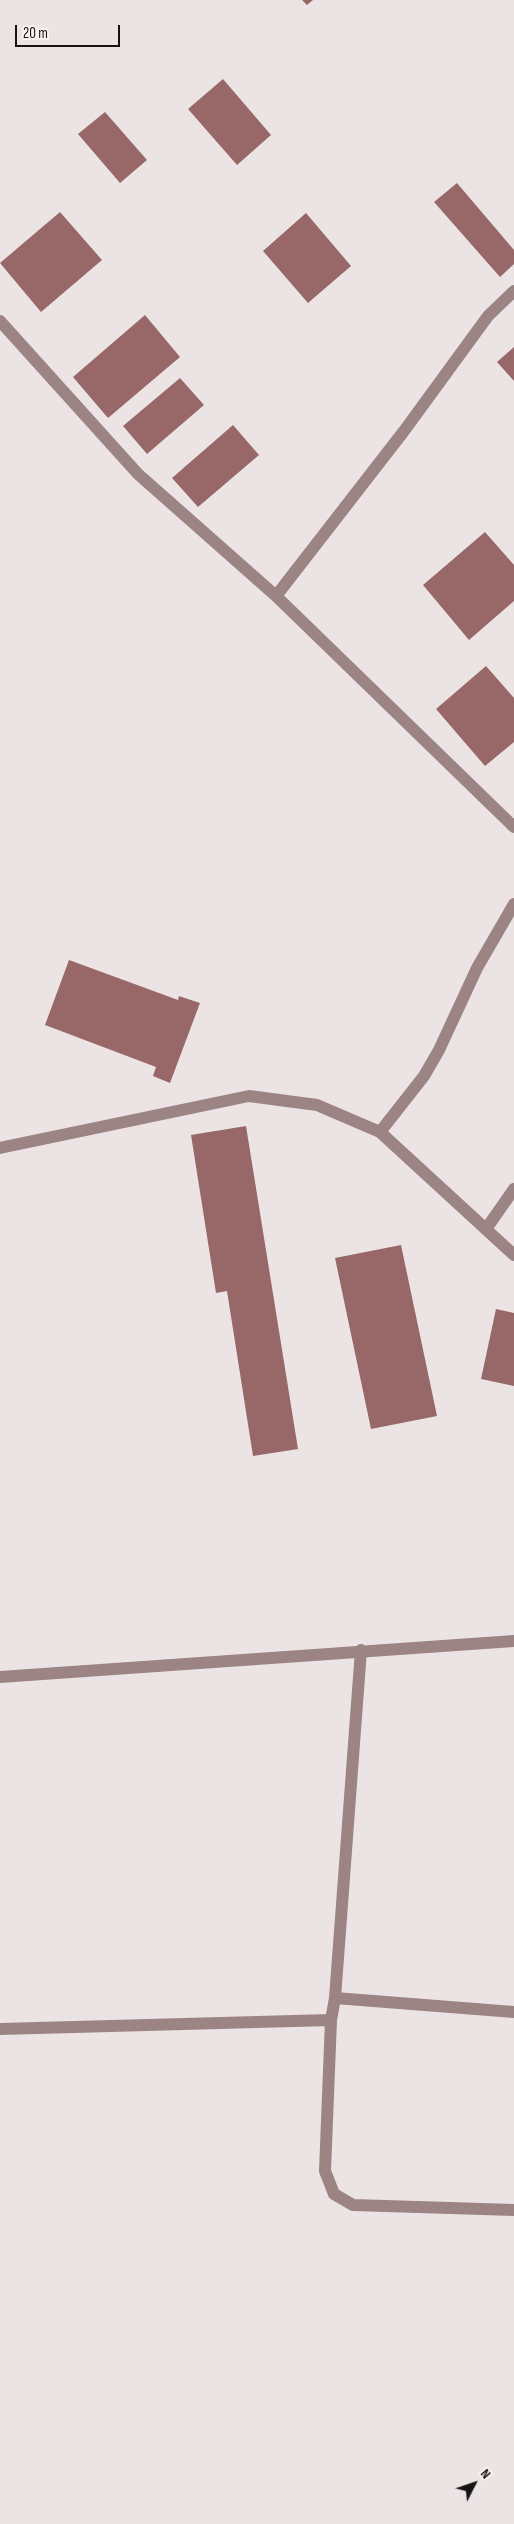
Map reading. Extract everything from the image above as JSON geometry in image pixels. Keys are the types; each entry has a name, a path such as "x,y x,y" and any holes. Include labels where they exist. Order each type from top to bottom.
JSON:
{"street":[{"path":"276,596 404,431 488,316 514,291"},
{"path":"0,321 138,474 276,596 514,827"},
{"path":"380,1132 424,1076 439,1050 477,968 514,904"},
{"path":"0,1148 249,1096 317,1105 380,1132 514,1255"},
{"path":"486,1229 514,1189"},
{"path":"0,1677 361,1650 514,1641"},
{"path":"361,1650 334,1998 330,2020 325,2171 334,2194 353,2205 514,2210"},
{"path":"334,1998 514,2012"},
{"path":"0,2029 330,2020"}],"building":[{"path":"302,0 313,0 307,5"},
{"path":"223,79 271,135 237,165 188,109"},
{"path":"105,112 147,160 120,183 78,134"},
{"path":"457,183 514,250 514,264 500,277 434,202"},
{"path":"60,212 102,260 41,312 0,263"},
{"path":"306,213 351,266 308,303 263,251"},
{"path":"145,315 180,357 108,418 73,377"},
{"path":"514,347 514,381 497,362"},
{"path":"180,378 204,405 147,454 123,426"},
{"path":"233,425 259,455 198,507 172,478"},
{"path":"485,532 514,565 514,601 469,640 423,585"},
{"path":"486,666 514,698 514,742 485,766 436,709"},
{"path":"69,960 178,1000 179,996 200,1003 170,1083 153,1076 156,1067 45,1025"},
{"path":"246,1126 298,1449 253,1456 227,1291 216,1293 191,1135"},
{"path":"401,1245 437,1416 371,1429 335,1258"},
{"path":"496,1309 514,1313 514,1386 481,1379"}]}
